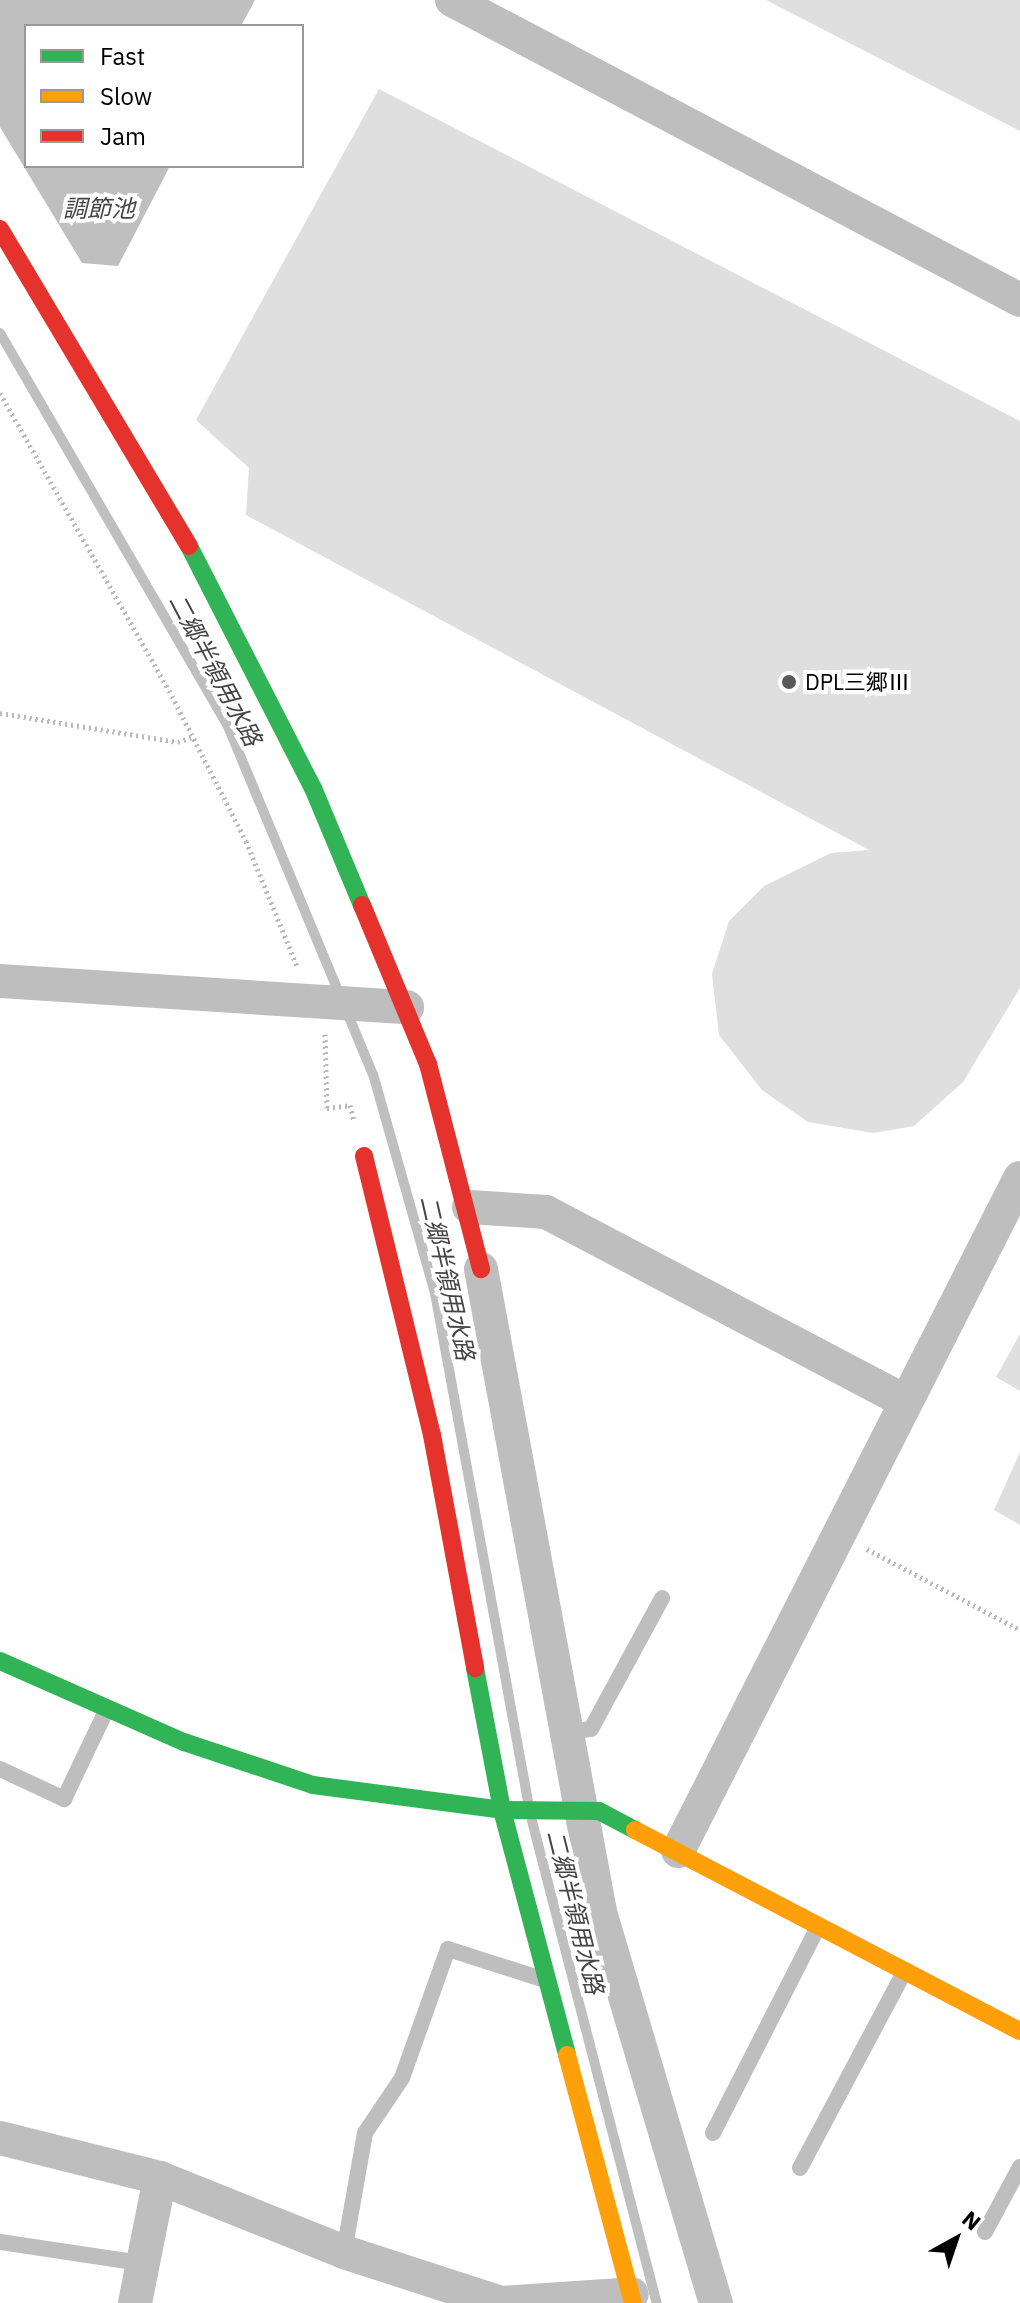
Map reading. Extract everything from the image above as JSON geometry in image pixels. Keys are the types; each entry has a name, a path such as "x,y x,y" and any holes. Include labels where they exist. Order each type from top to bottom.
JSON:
{"street":[{"path":"452,0 1020,300"},
{"path":"0,229 222,603 319,802 407,1007 469,1207 571,1732 600,1912 716,2303"},
{"path":"0,981 407,1007"},
{"path":"0,2138 160,2178 344,2252 501,2303 633,2299 502,1810 432,1435 364,1156"},
{"path":"678,1851 1020,1178"},
{"path":"469,1207 546,1212 904,1401"},
{"path":"0,1661 107,1709 313,1785 502,1810 585,1809 678,1851 1020,2031"},
{"path":"135,2303 140,2263 160,2178"}],"lane":[{"path":"571,1732 591,1729 662,1598"},
{"path":"0,1769 64,1799 107,1709"},
{"path":"713,2133 819,1925"},
{"path":"344,2252 365,2133 402,2078 448,1949 547,1980"},
{"path":"800,2168 905,1970"},
{"path":"985,2232 1020,2167"},
{"path":"0,2242 140,2263"}],"path":[{"path":"0,393 110,579 246,841 311,1000"},
{"path":"0,713 178,742 192,737"},
{"path":"324,1063 327,1108"},
{"path":"838,1533 1020,1630"}],"water":[{"name":"調節池","path":"0,0 255,0 242,24 24,24 24,167 0,127"},
{"name":"調節池","path":"25,168 169,168 118,266 82,263"}],"building":[{"path":"766,0 1020,0 1020,131"},
{"name":"DPL三郷Ⅲ","path":"379,89 1020,421 1020,988 963,1082 914,1126 873,1133 808,1122 762,1090 719,1035 712,974 729,921 764,886 831,853 869,850 246,515 249,468 196,420"},
{"path":"1020,1334 1020,1391 996,1377"},
{"path":"1020,1452 1020,1525 994,1510"}],"waterway":[{"name":"二郷半領用水路","path":"0,333 227,724 373,1074 435,1293 528,1801"},
{"name":"二郷半領用水路","path":"532,1821 657,2303"}],"traffic: fast":[{"path":"189,546 313,788 362,905"},
{"path":"0,1661 184,1742 313,1785 502,1810 599,1811 635,1830"},
{"path":"475,1668 502,1810 567,2055"}],"traffic: slow":[{"path":"635,1830 1020,2031"},
{"path":"567,2055 633,2303"}],"traffic: jam":[{"path":"0,229 189,546"},
{"path":"362,905 428,1064 481,1269"},
{"path":"364,1156 432,1435 475,1668"}],"place":[{"name":"DPL三郷Ⅲ","path":"789,682"}]}
